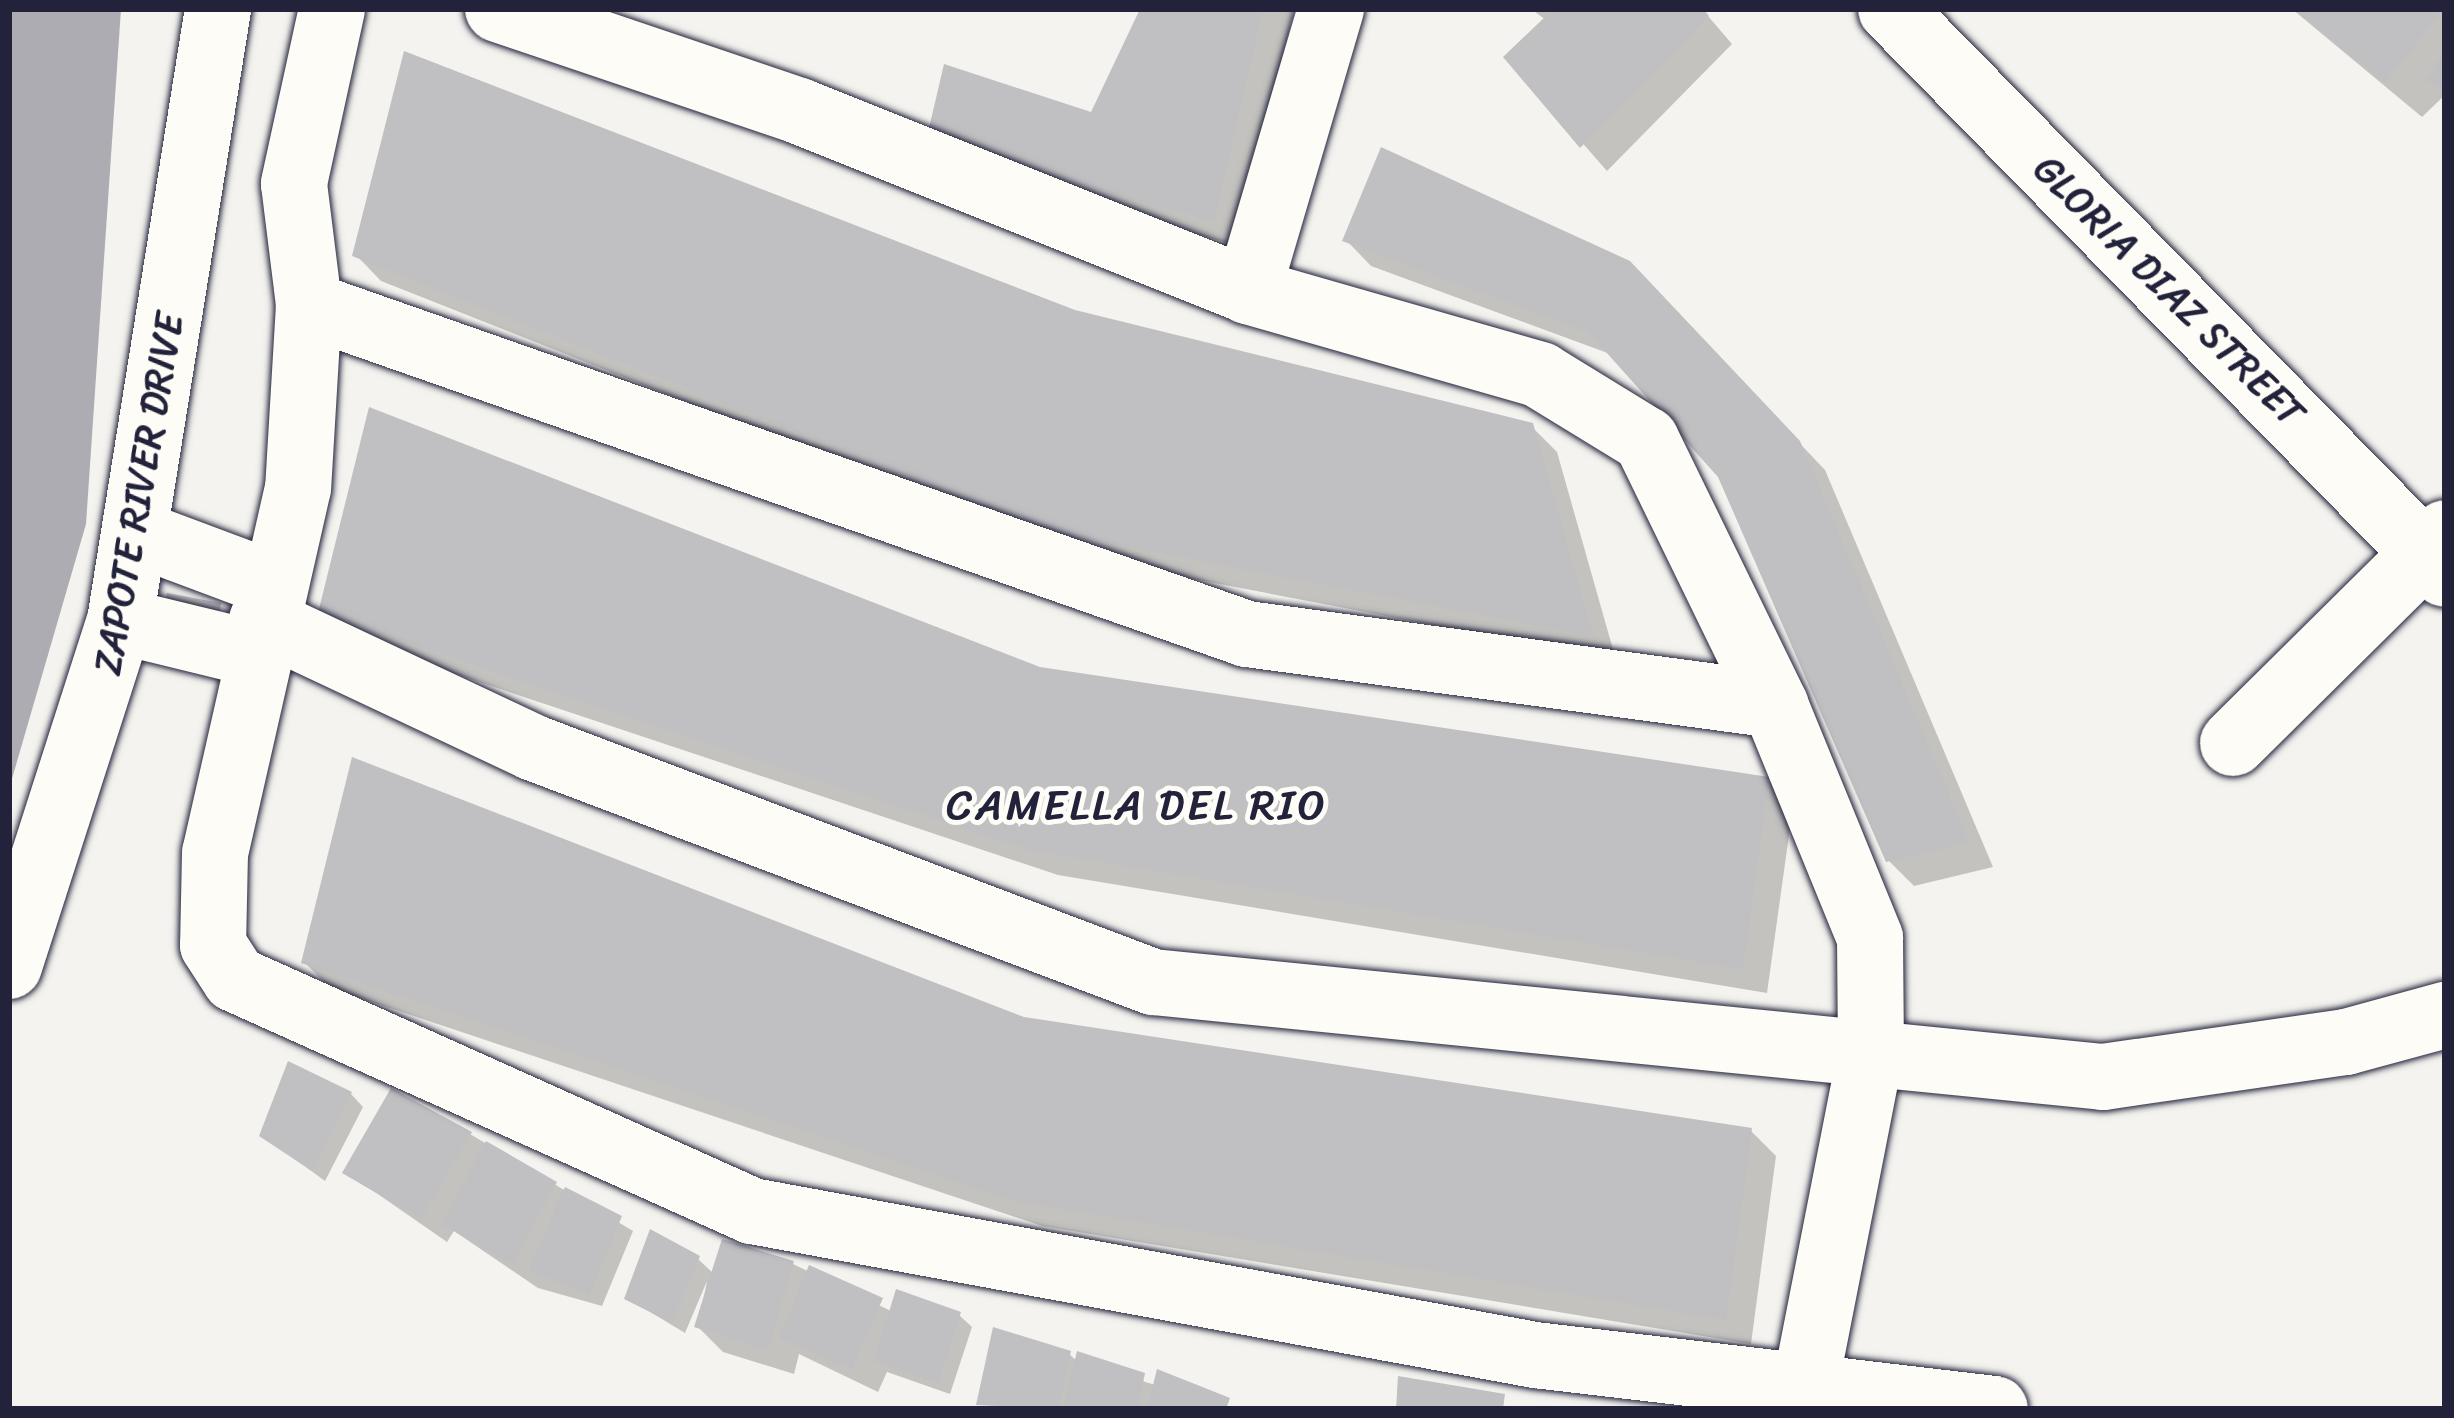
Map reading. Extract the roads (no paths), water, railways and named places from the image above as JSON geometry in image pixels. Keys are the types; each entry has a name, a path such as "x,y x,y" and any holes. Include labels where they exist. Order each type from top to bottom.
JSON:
{"street":[{"name":"ZAPOTE RIVER DRIVE","path":"9,966 120,621 218,9"},
{"path":"332,9 294,184 309,305 298,488 262,619 215,853 213,945 235,979 752,1211 1535,1355 1806,1382 1996,1409"},
{"path":"1248,291 1331,9"},
{"name":"GLORIA DIAZ STREET","path":"1891,9 2438,553"},
{"path":"534,16 799,110 1248,291 1540,375 1646,440 1775,705 1870,938 1871,1052 1806,1382"},
{"path":"309,305 1247,634 1775,705"},
{"path":"136,533 262,619 535,748 1153,982 2103,1077 2346,1042 2445,1016"},
{"path":"2233,743 2438,553"},
{"path":"120,621 262,619"}],"district":[{"name":"CAMELLA DEL RIO","path":"1137,805"}]}
